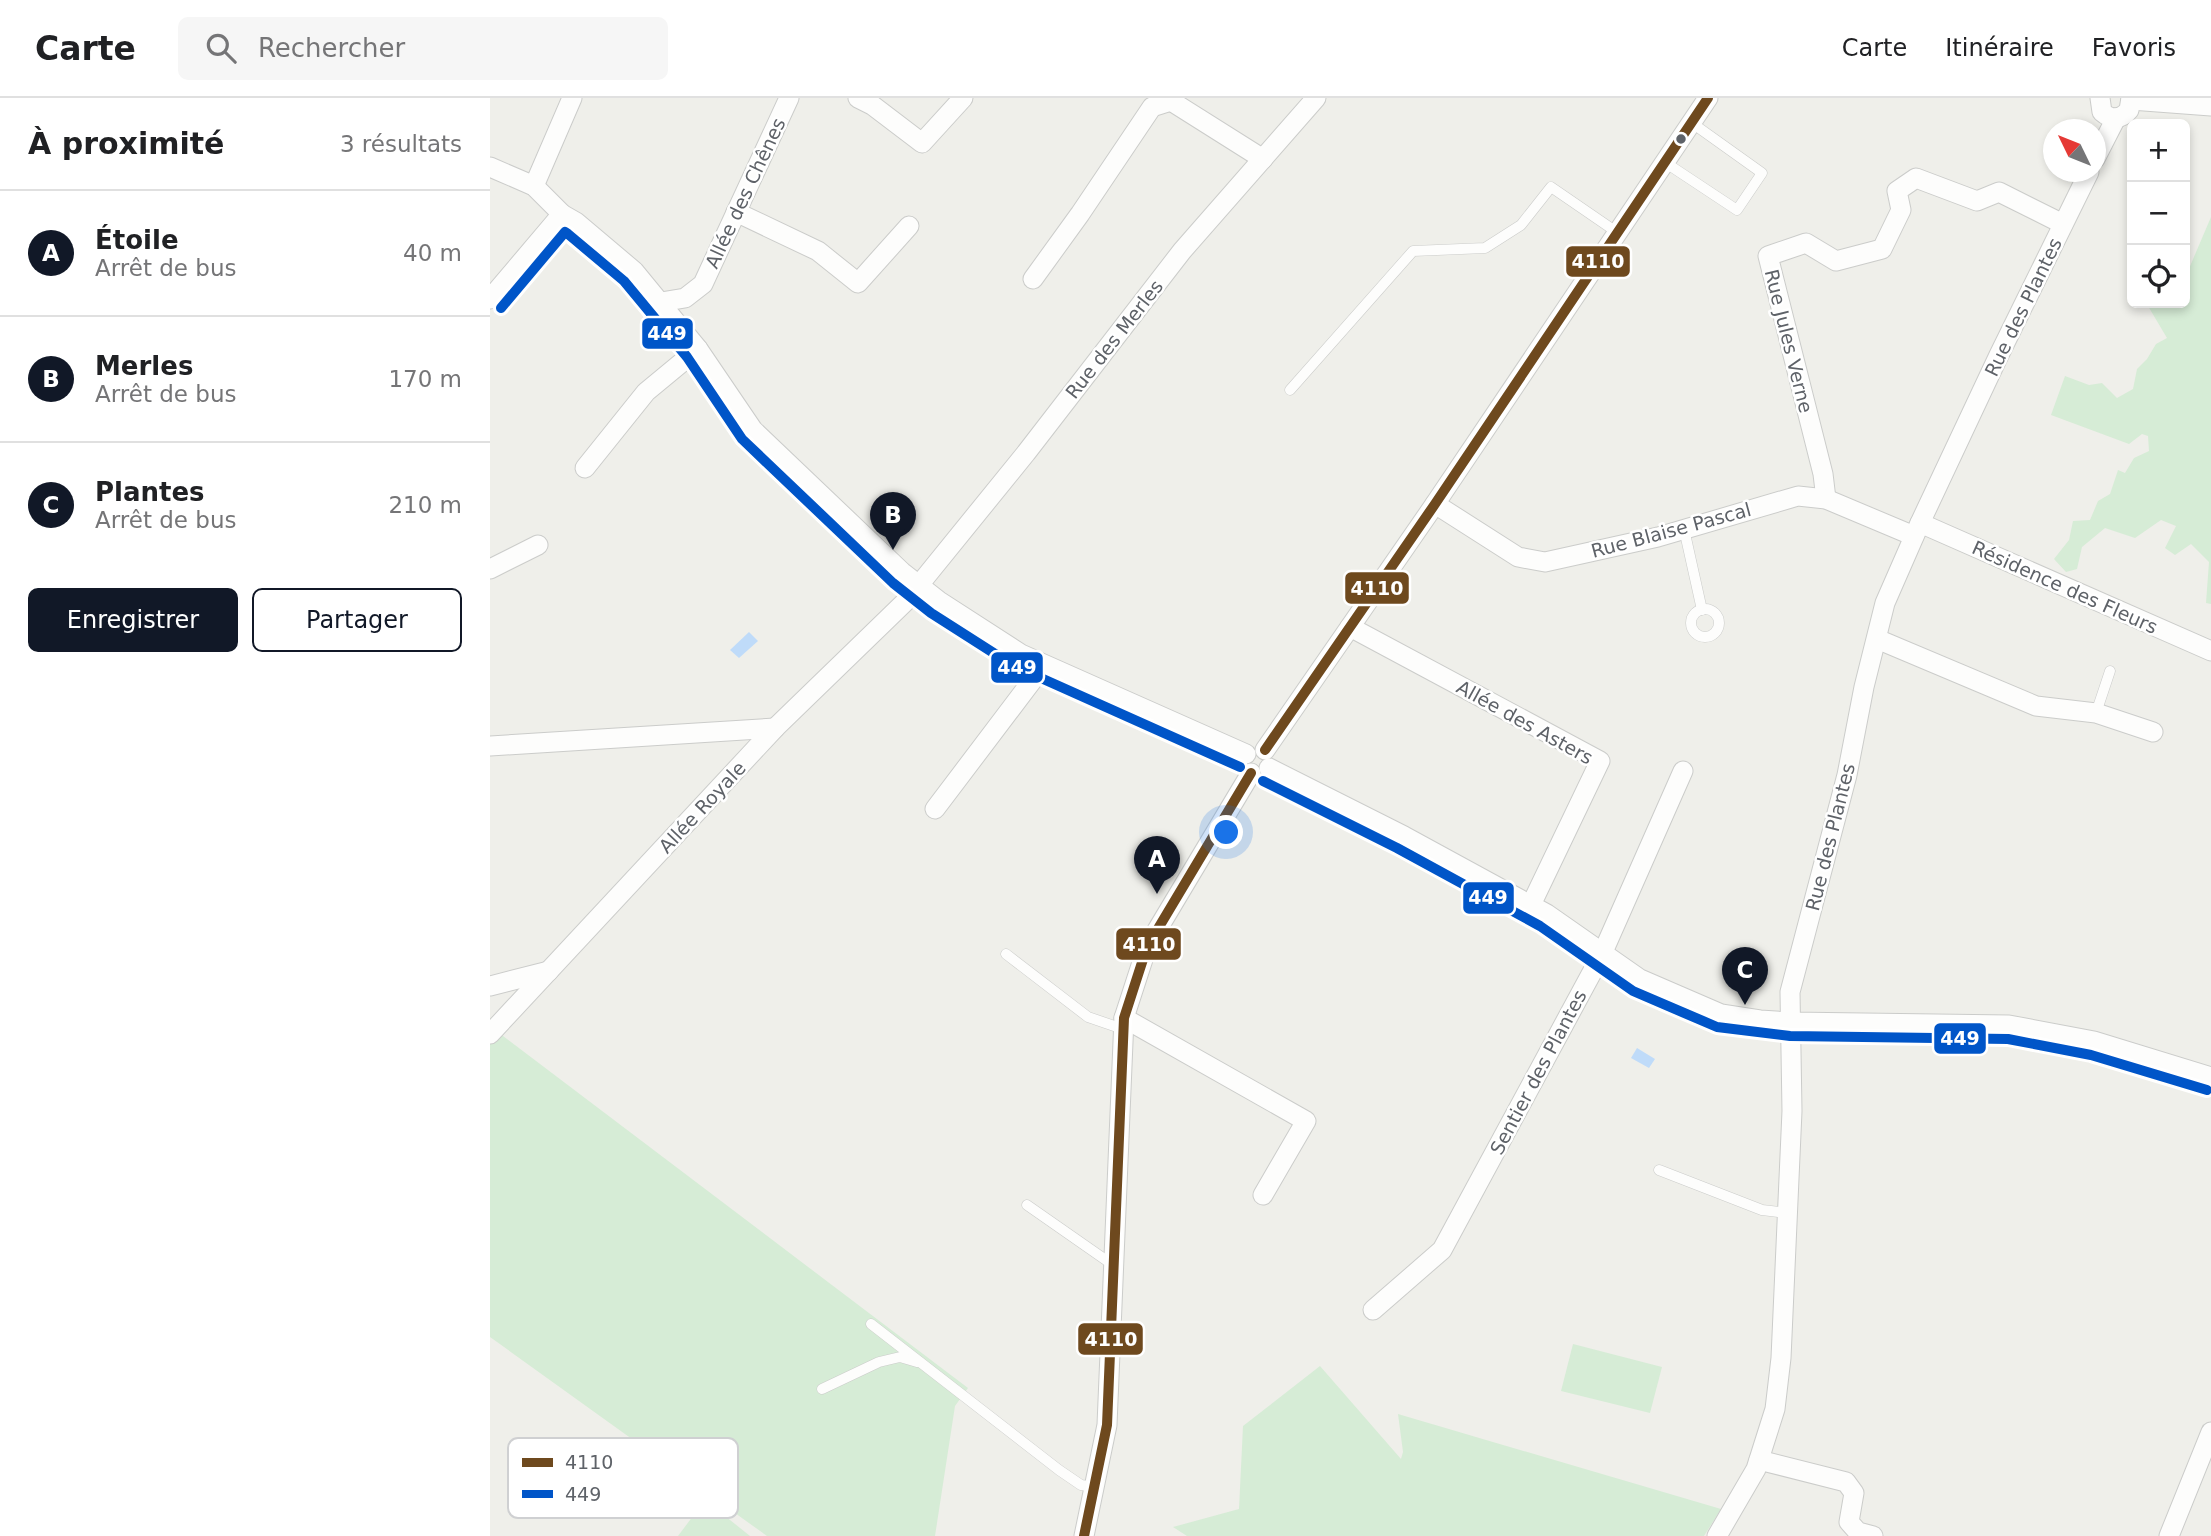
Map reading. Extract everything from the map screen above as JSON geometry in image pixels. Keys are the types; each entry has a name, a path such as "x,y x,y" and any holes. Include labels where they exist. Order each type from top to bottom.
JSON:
{"street":[{"path":"534,186 572,98"},
{"name":"Allée des Chênes","path":"662,302 685,298 703,284 789,98"},
{"path":"858,98 872,104 922,143 963,98"},
{"name":"Rue des Merles","path":"919,586 1182,251 1316,98"},
{"path":"1084,1536 1107,1424 1123,1023 1147,947 1257,761 1435,504 1708,98"},
{"path":"2097,99 2102,112 2116,118"},
{"path":"2106,138 2116,118 2126,114 2131,99 2211,106"},
{"path":"1033,279 1080,215 1152,107 1171,101 1263,159"},
{"path":"490,167 534,186 562,214 576,222 634,271 698,349 754,430 902,572 1021,654 1257,761 1404,836 1531,905 1640,979 1721,1014 1791,1022 2009,1025 2094,1041 2211,1077"},
{"name":"Rue Jules Verne","path":"1826,499 1823,474 1768,256 1807,243 1836,261 1882,249 1901,210 1897,191 1916,178 1977,201 1999,192 2063,224"},
{"name":"Rue des Plantes","path":"1717,1536 1756,1469 1775,1409 1781,1358 1792,1111 1790,992 1847,775 1864,687 1885,603 1917,530 2084,182"},
{"path":"736,212 818,251 858,283 909,226"},
{"path":"490,299 562,214"},
{"path":"585,468 646,392 698,349"},
{"name":"Rue Blaise Pascal","path":"1435,504 1518,557 1545,562 1684,529 1798,496 1826,499 1917,530"},
{"name":"Résidence des Fleurs","path":"1917,530 2211,651"},
{"path":"490,569 538,545"},
{"name":"Allée Royale","path":"490,1034 775,728 919,586"},
{"name":"Allée des Asters","path":"1350,627 1600,761 1531,905"},
{"path":"1877,639 2036,706 2096,713 2153,732"},
{"path":"935,809 1044,665"},
{"path":"490,746 775,728"},
{"name":"Sentier des Plantes","path":"1373,1310 1442,1250 1602,952 1683,771"},
{"path":"490,986 549,971"},
{"path":"1123,1023 1306,1121 1263,1195"},
{"path":"2169,1536 2211,1432"},
{"path":"1759,1460 1846,1482 1854,1493 1849,1521 1858,1532 1873,1536"}],"lane":[{"path":"1666,163 1737,210 1762,173 1692,124"},
{"path":"1290,390 1413,251 1485,248 1521,225 1551,187 1618,233"},
{"path":"1684,529 1702,610"},
{"path":"2096,713 2110,671"},
{"path":"1006,954 1088,1017 1123,1023"},
{"path":"1659,1170 1762,1210 1787,1213"},
{"path":"1027,1205 1114,1265"},
{"path":"871,1324 1059,1470 1081,1485 1094,1487"},
{"path":"822,1389 879,1362 900,1357 925,1364"}],"green space":[{"path":"2211,217 2211,604 2206,603 2209,562 2191,544 2175,555 2165,548 2176,526 2161,520 2135,538 2105,528 2082,547 2077,569 2066,572 2054,559 2069,540 2073,521 2090,520 2098,501 2110,494 2118,470 2125,473 2134,458 2149,451 2148,436 2142,434 2129,444 2051,415 2065,376 2089,385 2102,383 2117,398 2133,389 2137,369 2156,344 2167,338 2149,308 2190,308 2190,266"},
{"path":"499,1033 968,1388 955,1406 935,1536 767,1536 738,1515 738,1438 631,1438 490,1337 490,1043"},
{"path":"1573,1344 1662,1367 1650,1413 1561,1391"},
{"path":"1320,1366 1401,1459 1403,1452 1398,1414 1721,1509 1704,1536 1187,1536 1173,1527 1239,1509 1243,1426"},
{"path":"692,1518 728,1518 750,1536 678,1536"}],"water":[{"path":"749,632 758,641 739,658 730,650"},
{"path":"1637,1048 1655,1059 1649,1068 1631,1058"}],"transit line":[{"name":"4110","path":"1265,750 1435,504 1708,98"},
{"name":"449","path":"501,308 565,232 624,281 687,357 742,439 893,583 931,613 1014,666 1240,767"},
{"name":"4110","path":"1084,1536 1107,1425 1124,1018 1147,947 1251,773"},
{"name":"449","path":"1263,781 1397,848 1540,926 1633,991 1717,1027 1790,1036 2008,1039 2091,1055 2207,1090"}],"place":[{"name":"Merles","path":"893,550"},
{"name":"Étoile","path":"1157,894"},
{"name":"Plantes","path":"1745,1005"}]}
